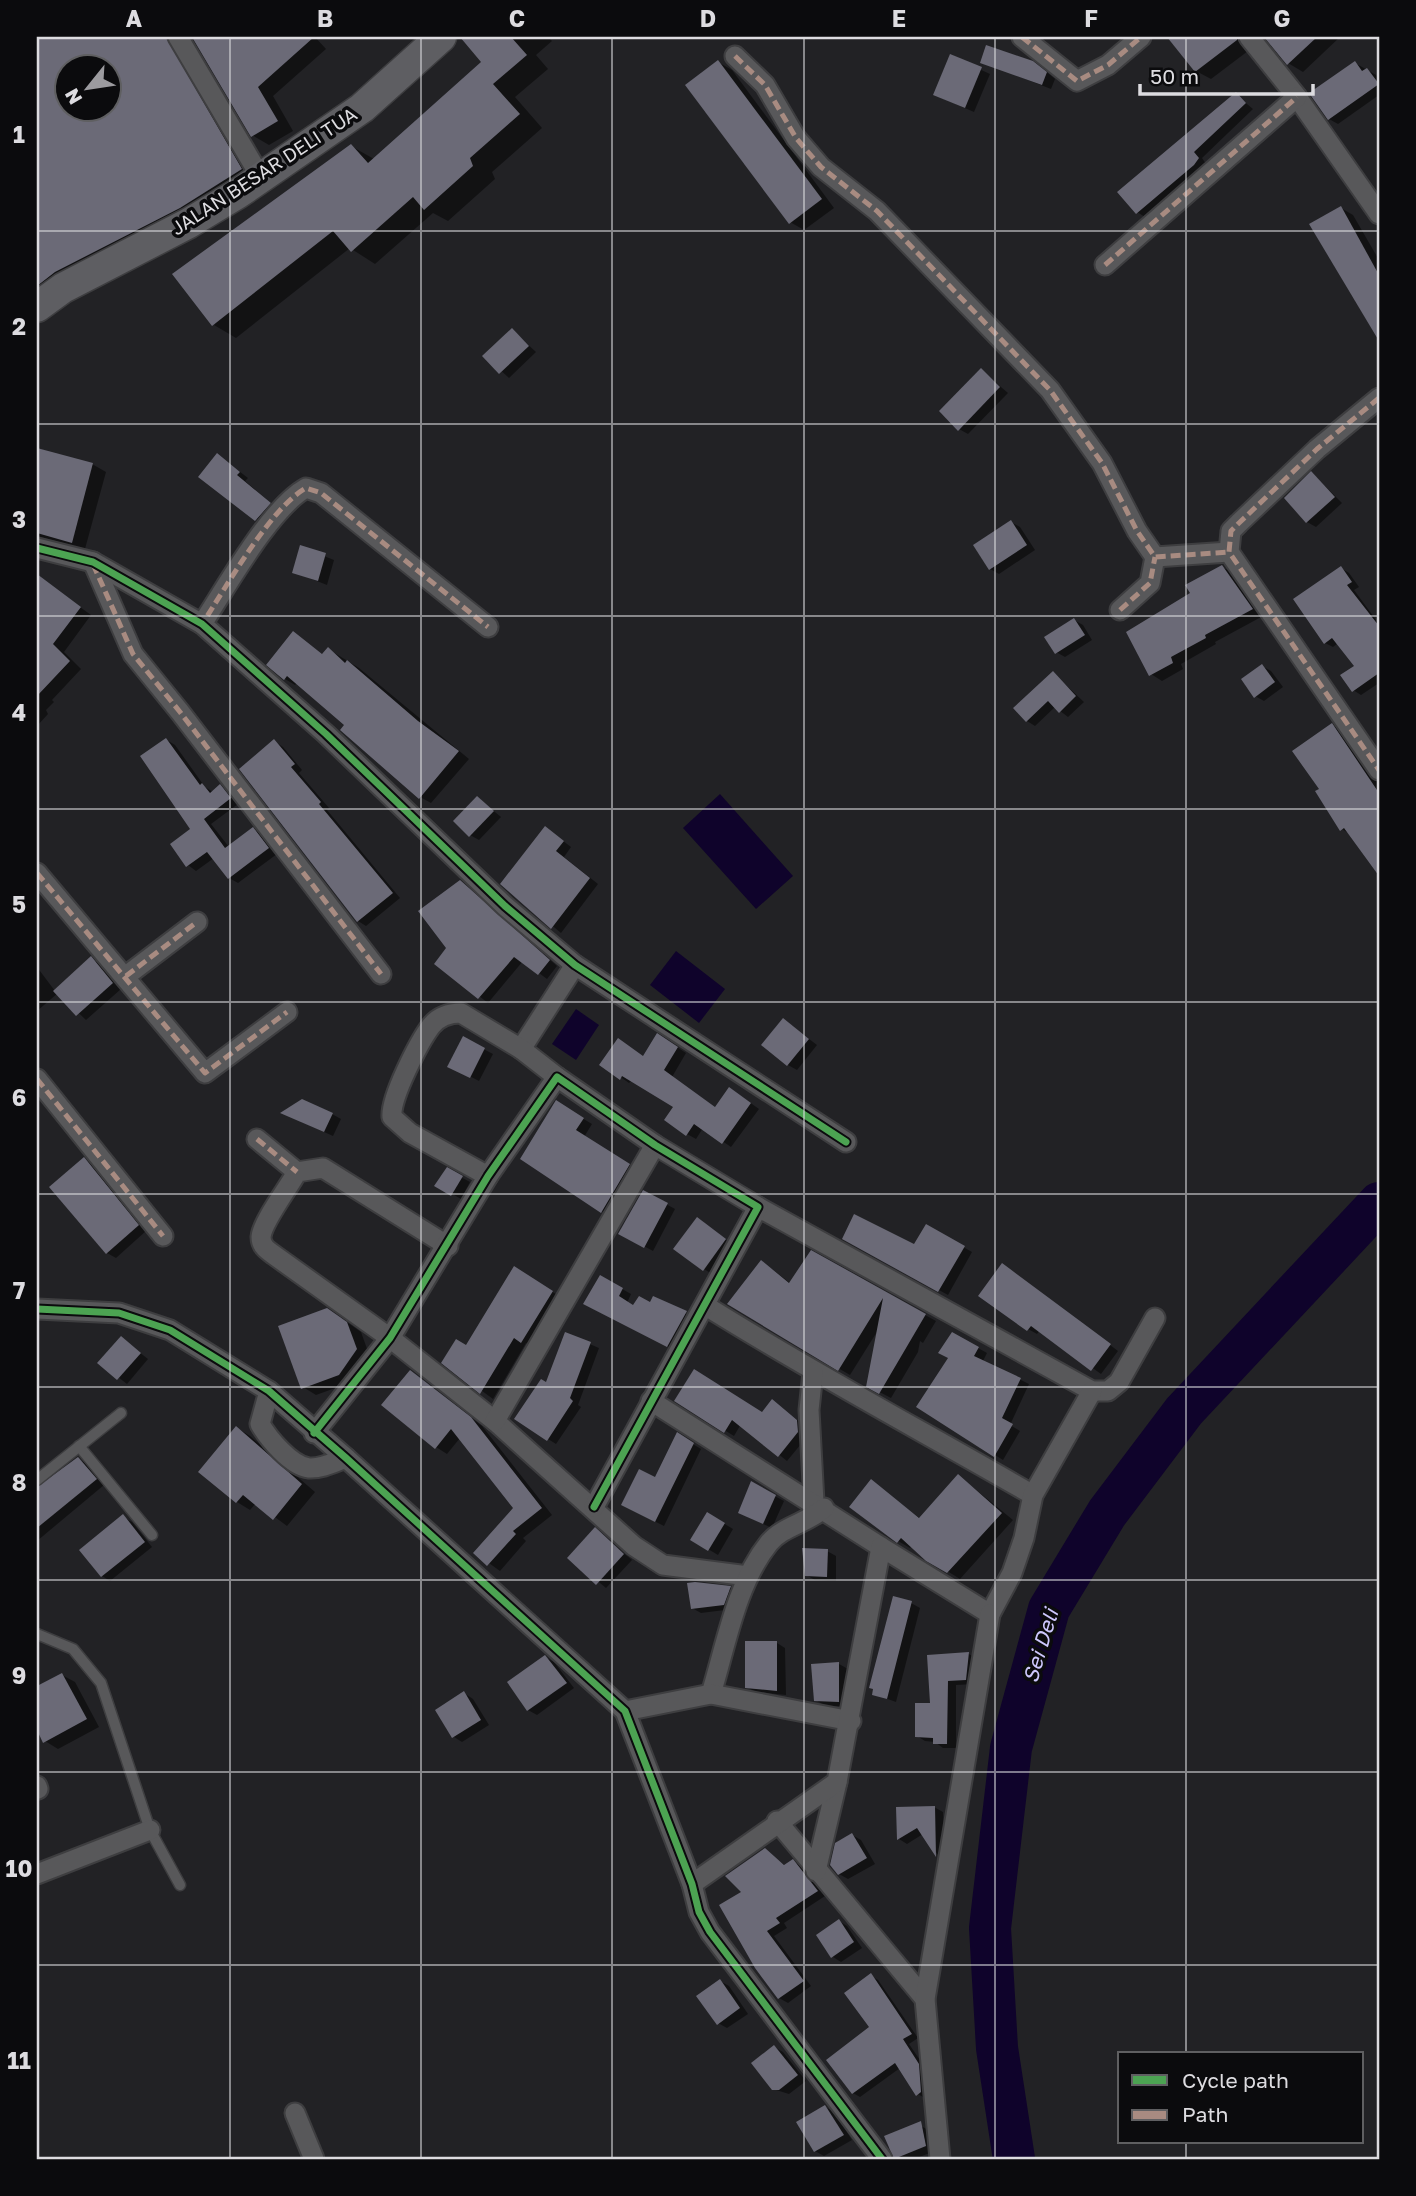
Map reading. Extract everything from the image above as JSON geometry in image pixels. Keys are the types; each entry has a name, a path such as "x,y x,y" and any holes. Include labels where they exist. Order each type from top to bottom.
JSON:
{"main road":[{"name":"JALAN BESAR DELI TUA","path":"37,307 63,288 189,223 362,108 441,37"}],"street":[{"path":"178,37 260,176"},
{"path":"1022,37 1077,81 1108,65 1141,37"},
{"path":"1249,37 1297,97 1379,214"},
{"path":"736,56 765,85 796,138 821,167 877,211 1050,390 1101,464 1137,531 1155,558 1150,583 1120,610"},
{"path":"1105,265 1297,97"},
{"path":"1379,398 1317,449 1231,531 1229,552 1379,770"},
{"path":"202,624 264,531 294,495 306,488 321,493 488,627"},
{"path":"37,548 93,562 202,624 326,734 505,906 576,965 846,1142"},
{"path":"1155,558 1229,552"},
{"path":"93,562 133,654 381,974"},
{"path":"37,873 205,1073 287,1012"},
{"path":"126,976 198,922"},
{"path":"521,1049 576,965"},
{"path":"488,1176 401,1126 391,1117 391,1107 431,1026 442,1016 461,1013 521,1049 655,1145 758,1207 1092,1391 1108,1391 1119,1382 1156,1318"},
{"path":"314,1433 390,1338 488,1176 557,1077"},
{"path":"37,1079 163,1236"},
{"path":"257,1139 297,1172"},
{"path":"495,1421 655,1145"},
{"path":"447,1246 328,1170 310,1168 297,1172 266,1225 261,1239 264,1247 390,1338 495,1421 594,1507 634,1546 663,1566 748,1576"},
{"path":"594,1507 758,1207"},
{"path":"706,1306 813,1372 863,1397 1033,1495"},
{"path":"37,1309 119,1313 170,1330 269,1391 625,1711 692,1884 699,1912 710,1932 882,2159"},
{"path":"711,1694 748,1576 780,1533 811,1519 819,1505 809,1410 813,1372"},
{"path":"269,1391 260,1424 266,1435 294,1460 306,1468 319,1467 346,1458"},
{"path":"940,2159 925,1999 990,1614 1012,1573 1024,1538 1033,1495 1092,1391"},
{"path":"651,1401 990,1614"},
{"path":"817,1871 850,1721 881,1547"},
{"path":"625,1711 711,1694 850,1721"},
{"path":"692,1884 777,1821 837,1782"},
{"path":"777,1821 925,1999"},
{"path":"37,1874 150,1830"},
{"path":"295,2112 314,2159"}],"lane":[{"path":"37,1480 121,1413"},
{"path":"79,1446 152,1535"},
{"path":"37,1634 73,1649 101,1684 150,1830 180,1885"}],"shaded area":[{"path":"720,794 793,876 756,909 683,828"},
{"path":"676,951 725,989 699,1023 650,985"},
{"path":"576,1009 599,1025 576,1060 552,1044"}],"building":[{"path":"37,37 166,37 242,169 180,208 55,272 37,286"},
{"path":"192,37 314,37 258,87 278,121 251,137"},
{"path":"460,37 511,37 527,55 493,84 520,114 470,158 473,166 424,210 413,197 351,252 333,231 212,326 172,274 351,144 368,163 481,62"},
{"path":"1167,37 1237,37 1237,40 1195,72"},
{"path":"1264,37 1317,37 1287,65"},
{"path":"986,45 1033,61 1047,72 1042,85 980,63"},
{"path":"950,54 982,67 965,108 933,95"},
{"path":"718,60 822,199 789,224 685,85"},
{"path":"1355,61 1362,71 1367,68 1379,84 1328,120 1309,93"},
{"path":"1236,92 1246,103 1194,152 1199,158 1194,165 1136,214 1117,192"},
{"path":"1341,206 1379,275 1379,341 1309,224"},
{"path":"512,328 529,346 499,374 482,356"},
{"path":"981,368 1000,387 958,431 939,411"},
{"path":"37,448 93,463 72,543 37,533"},
{"path":"217,453 240,472 237,475 271,503 255,521 198,477"},
{"path":"1311,471 1335,497 1306,523 1284,498"},
{"path":"1011,520 1027,545 989,570 973,545"},
{"path":"300,545 326,553 318,581 292,573"},
{"path":"1222,565 1253,609 1205,635 1206,638 1171,657 1173,663 1149,676 1126,632 1190,593 1185,585"},
{"path":"1341,566 1352,582 1347,585 1379,626 1379,673 1352,692 1340,675 1354,666 1332,638 1324,644 1293,599"},
{"path":"37,574 81,607 53,644 70,661 37,696"},
{"path":"1074,618 1085,635 1055,654 1044,637"},
{"path":"293,631 322,654 328,647 345,663 347,660 418,721 459,751 419,799 340,730 344,725 287,676 284,680 266,665"},
{"path":"1262,664 1275,682 1254,698 1241,679"},
{"path":"1053,671 1076,696 1059,713 1048,701 1026,722 1013,708"},
{"path":"1332,723 1379,793 1379,876 1344,828 1340,831 1315,791 1319,789 1292,751"},
{"path":"166,738 200,785 202,783 210,793 220,784 231,798 204,819 225,848 253,827 269,848 228,879 207,852 186,867 170,844 190,829 140,756"},
{"path":"274,739 295,764 291,767 321,802 319,804 393,893 357,922 239,769"},
{"path":"477,796 494,811 469,837 453,821"},
{"path":"545,826 564,841 556,851 590,878 551,929 500,884"},
{"path":"460,880 550,960 538,975 514,957 478,999 434,964 446,948 418,911"},
{"path":"91,956 113,983 76,1016 53,991"},
{"path":"783,1018 809,1039 787,1066 761,1045"},
{"path":"657,1033 678,1047 664,1070 715,1107 729,1087 751,1103 722,1144 694,1124 686,1136 664,1120 673,1107 622,1076 620,1080 599,1065 618,1038 643,1056"},
{"path":"463,1036 485,1048 470,1078 447,1067"},
{"path":"302,1099 333,1113 324,1132 280,1113"},
{"path":"556,1100 584,1118 576,1130 630,1164 601,1213 520,1159"},
{"path":"84,1157 139,1225 106,1254 49,1187"},
{"path":"447,1167 463,1176 451,1196 434,1186"},
{"path":"643,1190 668,1203 644,1248 618,1234"},
{"path":"854,1214 914,1244 926,1224 965,1246 938,1292 842,1239"},
{"path":"697,1217 726,1239 703,1271 673,1249"},
{"path":"811,1250 926,1314 879,1394 866,1387 883,1298 838,1371 727,1304 761,1260 789,1283"},
{"path":"1002,1263 1111,1344 1091,1371 1031,1326 1027,1331 978,1296"},
{"path":"514,1266 553,1291 521,1343 514,1338 480,1394 441,1363 456,1339 466,1345"},
{"path":"600,1275 623,1288 619,1296 633,1305 639,1296 650,1302 653,1296 687,1311 667,1347 583,1304"},
{"path":"327,1308 347,1322 357,1349 339,1375 301,1389 278,1326"},
{"path":"565,1332 591,1342 570,1398 573,1401 547,1441 514,1419 541,1379 546,1382"},
{"path":"952,1332 979,1347 974,1356 1021,1378 1002,1418 1013,1424 994,1457 916,1407 948,1358 938,1353"},
{"path":"121,1336 141,1353 117,1380 97,1363"},
{"path":"694,1369 762,1412 772,1399 797,1420 798,1432 778,1457 732,1420 724,1433 674,1401"},
{"path":"410,1370 471,1417 542,1508 513,1531 516,1534 487,1566 473,1553 513,1508 451,1429 435,1449 381,1405"},
{"path":"236,1426 302,1484 273,1520 243,1495 236,1503 198,1472"},
{"path":"677,1432 694,1443 655,1522 621,1505 639,1469 655,1477"},
{"path":"78,1457 97,1479 37,1528 37,1487"},
{"path":"958,1474 1002,1513 947,1573 926,1561 901,1538 897,1543 849,1507 871,1479 919,1518"},
{"path":"751,1481 776,1495 763,1524 738,1513"},
{"path":"707,1512 725,1523 708,1551 690,1540"},
{"path":"123,1514 145,1542 101,1577 79,1550"},
{"path":"595,1527 624,1554 596,1585 567,1558"},
{"path":"802,1548 828,1549 827,1577 805,1576"},
{"path":"687,1583 731,1586 724,1605 691,1609"},
{"path":"893,1596 912,1601 887,1699 872,1695 873,1689 869,1688"},
{"path":"745,1641 777,1641 777,1691 745,1688"},
{"path":"969,1652 966,1680 948,1681 947,1744 933,1744 933,1738 915,1737 915,1703 930,1703 927,1655"},
{"path":"545,1655 567,1683 527,1711 507,1682"},
{"path":"839,1662 839,1702 814,1701 811,1664"},
{"path":"62,1673 87,1719 43,1743 37,1730 37,1686"},
{"path":"464,1691 481,1720 452,1738 435,1710"},
{"path":"935,1806 936,1857 917,1828 897,1840 896,1807"},
{"path":"852,1833 867,1858 838,1875 830,1865 835,1843"},
{"path":"765,1848 784,1865 793,1859 818,1891 776,1918 780,1923 767,1931 804,1981 778,1999 755,1968 719,1905 741,1892 725,1876"},
{"path":"839,1919 854,1942 831,1958 816,1935"},
{"path":"871,1973 912,2034 903,2039 919,2064 921,2092 916,2096 895,2063 852,2094 826,2060 869,2027 844,1993"},
{"path":"720,1979 740,2008 717,2025 696,1996"},
{"path":"774,2045 798,2075 779,2090 772,2090 751,2063"},
{"path":"825,2105 844,2135 814,2152 796,2122"},
{"path":"921,2121 926,2146 894,2159 884,2136"}],"waterway":[{"name":"Sei Deli","path":"1014,2159 997,2048 990,1928 1011,1748 1049,1609 1107,1513 1184,1411 1379,1203"}],"marked path":[{"path":"1022,37 1077,81 1108,65 1141,37"},
{"path":"735,56 765,85 796,138 821,167 877,211 1050,390 1102,463 1137,531 1155,557 1229,552"},
{"path":"1105,265 1297,97"},
{"path":"1379,398 1317,449 1231,531 1229,552 1379,770"},
{"path":"206,627 202,624 264,530 292,498 306,488 321,493 488,627"},
{"path":"1120,610 1150,583 1155,557"},
{"path":"93,564 133,654 381,974"},
{"path":"37,873 205,1073 287,1012"},
{"path":"126,976 197,922"},
{"path":"37,1079 163,1236"},
{"path":"257,1139 297,1172"}],"cycle path":[{"path":"37,548 93,562 202,624 326,734 505,906 575,965 846,1142"},
{"path":"314,1433 390,1338 488,1176 557,1077 655,1145 758,1207 594,1507"},
{"path":"37,1309 119,1313 170,1330 269,1391 625,1711 692,1884 699,1912 710,1932 882,2159"}]}
